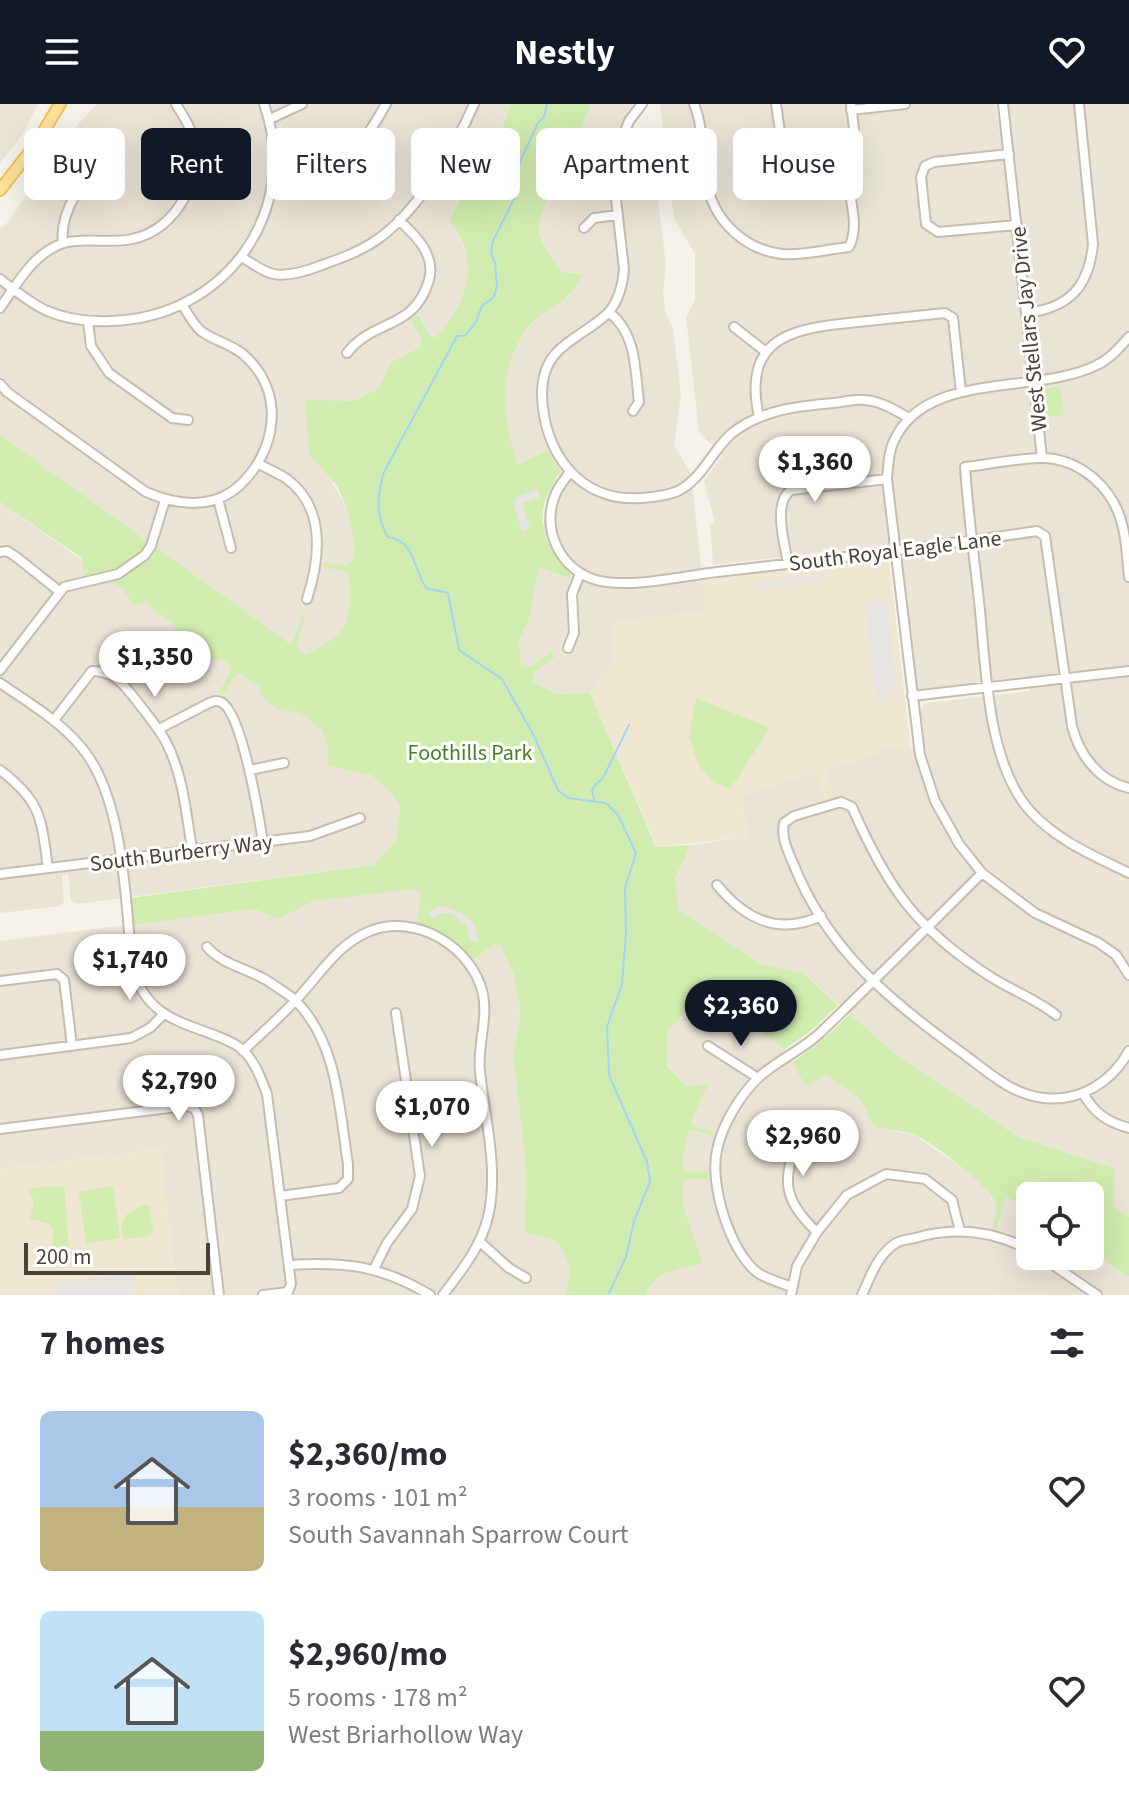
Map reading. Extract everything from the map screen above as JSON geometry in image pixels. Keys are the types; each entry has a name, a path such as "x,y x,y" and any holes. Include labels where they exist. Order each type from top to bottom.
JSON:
{"main road":[{"path":"0,190 36,144 60,104"}],"street":[{"path":"0,308 39,257 63,243 118,242 137,238 162,226 181,205 192,181 193,149 191,132 176,104"},
{"path":"264,104 271,128"},
{"path":"270,119 302,104"},
{"path":"373,128 386,104"},
{"path":"241,257 274,274 312,269 356,252 380,237 421,193 448,153 474,104"},
{"path":"642,104 629,121 612,164 624,269 623,285 609,312 553,354 542,393 547,430 569,473 594,490 614,497 633,499 675,493 695,481 732,434 759,417 793,407 864,400 885,404 909,418"},
{"path":"694,104 700,123 708,188 724,221 736,233 748,243 783,254 849,247 854,239 854,225 848,182 840,175 793,178 786,173 776,104"},
{"path":"854,128 851,107 905,104"},
{"name":"West Stellars Jay Drive","path":"1003,104 1042,458"},
{"path":"1026,313 1052,308 1070,297 1085,281 1091,264 1093,244 1079,104"},
{"path":"1009,154 934,162 925,166 921,177 926,224 938,232 1017,225"},
{"path":"63,243 64,215 74,200"},
{"path":"0,279 46,310 88,322 130,321 159,315 183,306 213,287 253,239 268,200"},
{"path":"584,228 594,218 618,215"},
{"path":"347,353 356,342 409,313 419,304 427,286 431,272 428,254 399,220"},
{"path":"0,384 70,439 146,492 165,500 193,504 218,499 237,488 259,464 268,448 272,429 271,408 265,386 244,354 199,330 183,306"},
{"path":"609,312 632,343 639,402 633,411"},
{"path":"759,417 756,384 766,352 782,338 810,326 945,313 953,318 961,392"},
{"path":"88,322 91,346 109,373 172,418 188,420"},
{"path":"734,327 766,352"},
{"path":"1129,337 1099,364 1075,374 1034,383 961,392 928,403 909,418 891,446 887,479 920,755 930,789 959,844 982,873 1035,913 1099,943 1116,955 1129,975"},
{"path":"1129,577 1126,526 1115,503 1098,480 1074,465 1042,458 965,467 988,687 1001,754 1013,786 1029,810 1067,843 1129,873"},
{"path":"259,464 287,479 297,490 317,527 318,552 307,599"},
{"path":"568,648 574,633 572,594 580,574 561,556 551,527 550,513 556,492 569,473"},
{"path":"788,564 781,507 785,494 791,490 887,479"},
{"path":"218,499 231,548"},
{"path":"0,670 64,587 118,574 140,561 151,546 165,500"},
{"name":"South Royal Eagle Lane","path":"580,574 617,583 895,551 1037,531 1045,536 1077,746 1089,763 1110,780 1129,788"},
{"path":"0,552 7,551 15,556 59,591"},
{"path":"118,679 140,650"},
{"path":"54,720 92,671 106,671 118,679 159,729 167,744 180,783 192,849"},
{"path":"912,696 1129,671"},
{"path":"0,683 54,720 83,748 102,778 113,816 132,968 137,984 163,1015 230,1041 243,1051 256,1068 267,1094 291,1284 288,1292 263,1295"},
{"path":"159,729 209,703 217,700 224,703 233,718 250,770 263,842"},
{"path":"250,770 284,763"},
{"path":"0,770 23,788 35,804 42,823 48,868"},
{"path":"1056,1015 972,964 926,928 876,860 852,807 841,802 794,816 784,823 781,834 797,874 842,948 871,981 906,1013 1010,1088 1045,1099 1083,1093 1125,1068 1129,1051"},
{"name":"South Burberry Way","path":"0,874 310,836 360,818"},
{"path":"960,1231 952,1200 925,1179 886,1174 847,1195 817,1232 797,1266 791,1291 758,1272 738,1248 722,1210 716,1152 726,1125 758,1078 819,1034 982,873"},
{"path":"717,885 731,901 773,925 803,925 821,916"},
{"path":"243,1051 296,1000 345,945 371,930 394,926 416,927 434,934 457,950 482,993 485,1019 478,1055 492,1177 488,1216 479,1241 443,1295"},
{"path":"207,947 216,958 264,979 296,1000 318,1033 333,1065 348,1179 339,1188 280,1196"},
{"path":"0,981 57,974 64,980 72,1046"},
{"path":"374,1269 387,1243 412,1209 420,1176 396,1013"},
{"path":"0,1055 131,1038 150,1028 163,1015"},
{"path":"708,1046 758,1078"},
{"path":"1083,1093 1102,1118 1129,1128"},
{"path":"0,1129 185,1106 194,1108 198,1115 219,1295"},
{"path":"817,1232 800,1216 788,1197 787,1175 799,1137 814,1128 828,1126"},
{"path":"862,1295 873,1268 896,1243 929,1234 960,1231 1006,1238 1016,1243"},
{"path":"479,1241 509,1268 526,1278"},
{"path":"289,1265 343,1264 374,1269 404,1279 430,1295"},
{"path":"1060,1270 1097,1295"}],"shaded area":[{"path":"0,104 38,104 23,134 0,163"},
{"path":"97,104 511,104 502,128 411,128 411,200 460,200 449,218 459,232 468,262 467,285 454,318 437,337 430,336 418,315 411,319 421,340 419,347 391,362 378,389 353,401 305,401 309,424 326,472 347,508 354,542 353,561 347,566 325,563 324,567 346,572 350,577 350,619 337,636 306,655 300,651 297,642 302,616 293,641 289,643 0,435 0,228 24,198 125,200 125,128 75,128"},
{"path":"592,104 637,104 630,128 580,128"},
{"path":"660,104 996,104 998,121 1010,120 1008,104 1129,104 1129,1217 1114,1208 1113,1168 1020,1137 899,1057 803,973 761,964 678,910 675,878 691,845 747,837 742,795 812,774 818,776 825,799 833,796 826,775 829,769 872,756 880,750 925,749 919,712 926,703 1030,691 1029,676 916,690 901,543 713,565 710,523 715,523 704,481 722,456 699,432 686,317 695,300 695,254 674,218 672,200 717,200 717,128 663,128"},
{"path":"547,200 658,200 666,264 665,311 673,329 681,394 674,445 691,474 706,611 611,623 614,660 590,693 556,694 533,682 535,671 555,657 552,652 531,666 521,664 519,640 529,620 539,567 569,579 549,548 543,528 548,494 559,476 518,466 510,441 504,397 507,371 516,345 532,323 569,296 583,274 562,272 541,245 539,220"},
{"path":"538,489 540,497 522,503 530,529 522,532 513,503 517,501 516,497"},
{"path":"0,502 122,588 134,605 145,603 172,623 197,661 221,659 230,666 231,671 219,690 224,693 236,675 242,674 257,685 265,700 298,712 322,730 328,747 329,766 371,775 393,794 400,807 397,839 374,865 76,904 71,901 68,874 62,875 64,901 61,906 0,913"},
{"path":"883,558 889,562 911,750 880,750 872,756 829,769 826,775 833,797 825,799 818,776 812,774 742,795 747,837 657,847 590,693 614,660 610,623 705,611 702,580"},
{"path":"828,575 826,580 759,589 758,583"},
{"path":"886,600 896,684 891,685 891,690 883,698 876,698 865,602"},
{"path":"416,888 421,894 416,922 441,932 474,959 494,945 501,946 513,973 520,1007 513,1054 526,1169 525,1233 557,1241 570,1266 566,1295 178,1295 160,1149 0,1169 0,941 253,909 279,919 314,901"},
{"path":"442,906 470,919 475,926 478,942 470,941 466,925 453,914 444,913 432,918 428,912"},
{"path":"722,1005 785,1049 792,1063 825,1076 860,1099 874,1127 914,1135 968,1171 995,1203 997,1212 992,1227 998,1229 1006,1195 1016,1202 1016,1270 1104,1270 1104,1260 1129,1277 1129,1295 646,1295 654,1281 673,1270 702,1263 684,1209 682,1185 686,1179 707,1173 685,1171 682,1167 688,1133 693,1130 715,1134 694,1126 691,1121 707,1084 686,1086 667,1064 667,1032 687,1010"},
{"path":"160,1149 178,1295 0,1295 0,1169"},
{"path":"133,1272 135,1284 126,1295 56,1295 56,1283"}],"green space":[{"name":"Foothills Park","path":"511,104 592,104 581,128 536,128 536,200 547,200 540,221 541,238 562,272 584,274 566,298 531,324 520,340 507,374 508,429 518,465 547,451 560,471 544,505 543,527 555,557 570,574 570,579 539,567 529,620 519,640 521,664 531,666 552,652 555,657 535,671 533,682 556,694 590,693 656,847 691,845 675,878 679,910 761,964 803,973 838,1005 813,1029 785,1049 722,1005 687,1010 667,1032 667,1065 686,1086 708,1084 691,1121 694,1126 715,1133 714,1136 693,1130 688,1133 682,1166 685,1171 707,1172 707,1179 686,1179 682,1184 684,1209 703,1263 661,1276 649,1287 646,1295 566,1295 570,1266 557,1241 525,1233 526,1169 513,1054 520,1007 513,973 501,946 494,945 474,959 441,932 416,922 421,895 416,889 314,901 279,919 253,909 133,925 130,898 374,865 397,839 400,807 393,794 371,775 328,766 328,747 322,730 298,712 279,710 265,700 257,685 242,674 236,675 224,693 219,691 231,671 230,666 221,659 197,662 172,623 145,603 134,606 122,588 114,583 86,587 82,558 0,502 0,435 289,643 293,641 302,616 305,617 297,642 300,651 306,655 333,638 347,619 350,580 346,572 323,567 325,562 347,566 353,561 354,542 347,508 337,486 309,453 305,400 353,401 378,389 391,362 420,347 421,340 411,319 418,315 430,336 436,337 447,324 463,295 468,265 459,234 449,219 460,200 520,200 520,128 502,128"},
{"path":"1059,386 1064,415 1044,417 1042,393 1045,389"},
{"path":"696,698 766,726 768,731 731,788 714,783 698,764 689,736"},
{"path":"850,1014 899,1057 1019,1137 1114,1168 1114,1207 1129,1217 1129,1277 1104,1260 1104,1182 1016,1182 1016,1202 1006,1196 997,1230 992,1227 996,1209 990,1194 945,1154 912,1134 874,1127 860,1099 826,1076 806,1086 792,1063"},
{"path":"64,1186 70,1260 50,1268 52,1230 50,1224 30,1219 34,1201 28,1188"},
{"path":"113,1186 120,1238 86,1243 79,1192"},
{"path":"142,1205 149,1205 153,1231 149,1236 124,1239 121,1228 125,1216"}],"waterway":[{"path":"547,104 544,117 538,123 517,168 519,189 493,241 491,253 497,285 494,297 482,306 476,322 465,336 457,336 384,472 378,505 388,537 408,549 426,588 448,593 459,650 502,679 534,736 558,790 568,798 606,803 618,815 636,853 625,888 626,934 622,984 607,1027 609,1075 647,1162 650,1182 634,1221 626,1257 608,1295"},
{"path":"594,800 592,791 603,778 629,725"}]}
